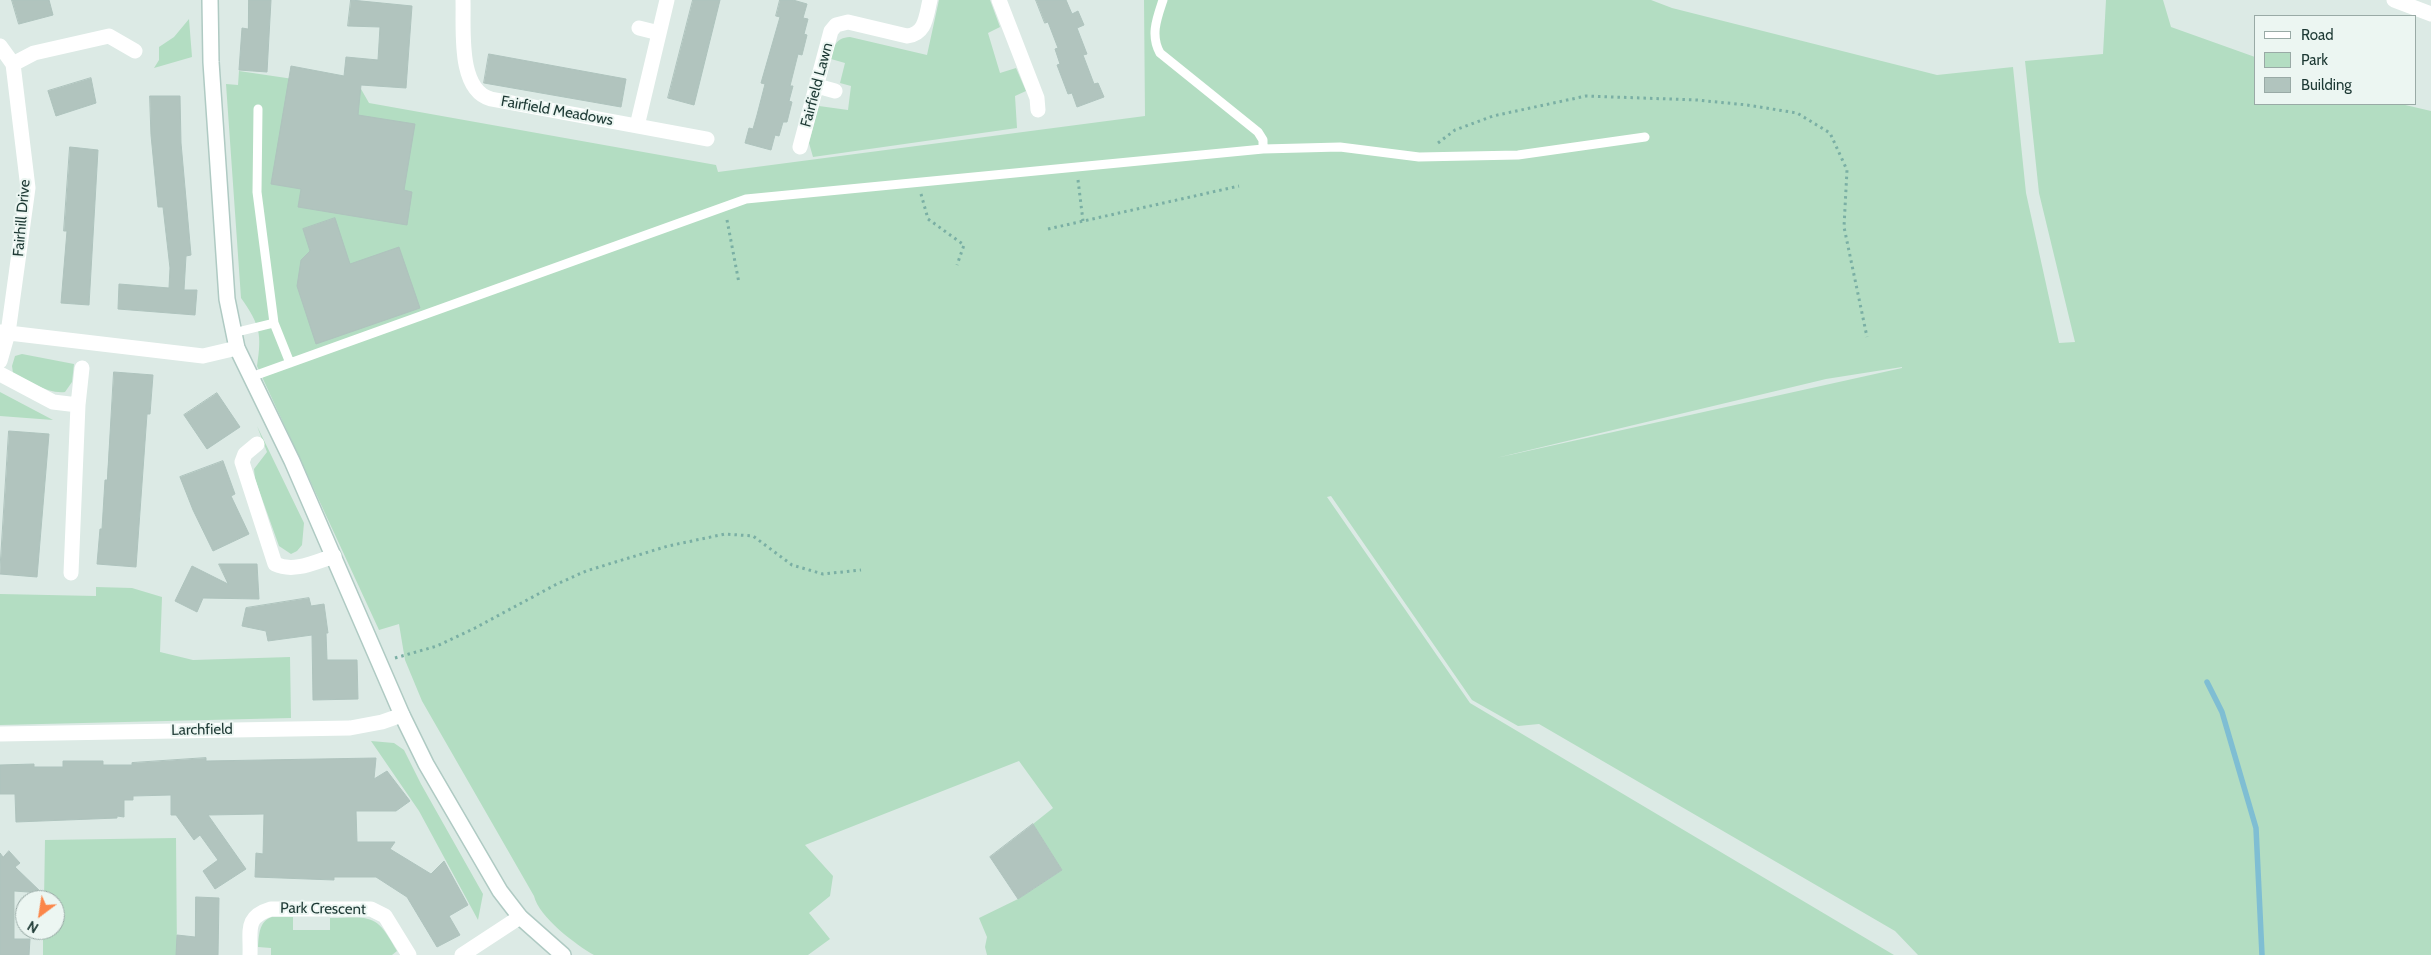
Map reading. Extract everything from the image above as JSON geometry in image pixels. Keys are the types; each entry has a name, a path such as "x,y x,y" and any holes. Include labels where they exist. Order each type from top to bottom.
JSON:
{"street":[{"path":"210,0 212,62 227,299 237,348 292,461 402,715 426,764 479,857 520,918 563,955"},
{"name":"Fairfield Meadows","path":"463,0 464,59 473,82 482,95 491,99 637,126"},
{"path":"667,0 637,126 707,140"},
{"name":"Fairfield Lawn","path":"800,147 831,31 836,25 848,22 907,36 914,35 920,32 925,22 930,0"},
{"path":"999,0 1035,91 1038,110"},
{"path":"2394,0 2431,14"},
{"path":"639,28 660,33"},
{"path":"12,64 34,53 109,36 135,51"},
{"name":"Fairhill Drive","path":"0,46 12,64 28,188 4,333"},
{"path":"817,86 835,91"},
{"path":"0,361 4,333 203,356 237,348"},
{"path":"71,573 78,405 82,368"},
{"path":"0,374 53,402 78,405"},
{"path":"257,444 245,454 242,462 275,564 282,568 294,569 334,556"},
{"name":"Larchfield","path":"0,734 350,728 382,722 402,715"},
{"name":"Park Crescent","path":"250,955 251,923 256,915 271,908 371,909 385,916 409,955"},
{"path":"462,955 520,918"}],"lane":[{"path":"1163,0 1154,29 1155,45 1160,53 1258,132 1263,140 1263,148"},
{"path":"258,109 257,192 274,323 290,363"},
{"path":"251,377 746,199 1077,168 1263,148 1340,147 1419,156 1518,155 1645,137"},
{"path":"234,332 274,323"}],"path":[{"path":"1419,156 1455,130 1493,116 1586,96 1697,100 1797,113 1830,133 1847,170 1844,227 1866,337"},
{"path":"1077,168 1083,221"},
{"path":"918,183 928,219 964,245 957,265"},
{"path":"1048,229 1239,186"},
{"path":"724,207 739,283"},
{"path":"380,663 437,646 476,628 555,585 586,572 668,546 725,534 753,536 792,565 823,574 861,570"}],"green space":[{"path":"939,0 990,0 1000,27 988,33 1000,73 1016,68 1026,91 1015,96 1017,128 813,157 809,143 819,106 848,110 851,86 840,83 845,63 831,59 838,41 850,37 927,55"},
{"path":"1144,0 1651,0 1672,8 1937,75 2013,67 2026,193 2059,343 2075,342 2039,193 2025,61 2103,54 2106,0 2163,0 2171,27 2254,57 2254,105 2405,105 2431,111 2431,955 1918,955 1895,931 1539,724 1518,726 1472,700 1331,496 1327,497 1470,703 1894,955 987,955 985,947 987,937 979,918 1018,899 1062,870 1033,824 1053,808 1019,761 805,845 833,876 830,896 809,913 830,939 808,955 594,955 559,930 537,904 422,701 405,660 399,624 379,630 257,366 258,330 256,323 241,298 226,84 238,85 239,71 361,89 369,103 716,165 718,172 1145,116","holes":["1902,367 1902,368 1496,458 1826,379"]},
{"path":"189,19 192,57 154,68 159,60 159,47 174,37"},
{"path":"22,354 74,364 72,382 65,392 45,389 13,373 12,366 15,356"},
{"path":"0,392 53,420 0,416"},
{"path":"257,426 304,523 302,545 291,554 279,546 255,479 254,469 267,452"},
{"path":"96,587 132,588 162,597 160,652 193,660 290,657 291,718 0,725 0,594 96,596"},
{"path":"371,741 394,743 404,750 483,894 478,920 419,811"},
{"path":"176,838 177,955 43,955 43,940 65,940 65,890 44,890 45,840"},
{"path":"272,917 293,917 293,930 330,930 330,918 364,918 378,924 384,930 397,951 392,955 271,955 271,948 258,947 259,933 262,925"}],"building":[{"path":"12,0 49,0 53,15 19,24"},
{"path":"249,0 271,0 267,72 239,70 242,28 248,29"},
{"path":"351,0 412,6 406,88 361,85 358,115 415,124 404,190 412,192 407,225 298,207 301,189 271,184 291,66 344,76 346,57 378,60 380,27 348,26"},
{"path":"693,0 720,0 694,105 668,98"},
{"path":"780,0 793,0 807,4 803,18 808,19 804,34 807,35 802,55 798,54 790,86 793,86 789,101 792,102 787,122 783,122 779,136 775,135 771,150 745,143 749,128 753,129 765,84 761,83 780,17 776,16"},
{"path":"1036,0 1066,0 1072,14 1078,11 1084,25 1077,28 1087,54 1083,55 1094,84 1098,83 1104,97 1077,107 1072,93 1068,94 1057,65 1060,64 1055,49 1058,48 1048,22 1045,23"},
{"path":"489,54 626,79 621,107 484,83"},
{"path":"91,78 96,103 56,116 48,91"},
{"path":"150,96 180,96 181,143 191,255 186,256 184,290 197,290 195,315 118,309 119,284 169,288 170,268 163,207 158,207 151,135"},
{"path":"70,147 98,150 89,305 61,303 67,231 64,231"},
{"path":"335,218 350,264 399,247 420,308 316,344 297,286 301,260 310,251 303,229"},
{"path":"114,372 153,375 150,414 147,414 136,567 97,564 100,529 102,529 105,480 107,480"},
{"path":"217,393 240,427 207,449 184,415"},
{"path":"9,431 49,434 37,577 0,574"},
{"path":"223,461 235,494 231,496 249,534 213,551 193,510 180,477"},
{"path":"219,564 257,564 259,599 203,598 197,612 175,601 192,566 228,584"},
{"path":"309,598 311,606 324,604 328,633 326,633 327,660 357,660 358,699 313,700 312,635 268,641 266,631 242,626 246,608"},
{"path":"206,758 206,761 376,758 374,779 387,771 410,801 396,811 356,811 357,842 395,842 390,849 431,874 444,861 468,905 449,916 460,935 437,947 407,897 376,877 334,877 334,880 255,877 256,853 263,854 264,814 208,815 246,869 215,889 203,871 218,860 200,835 194,840 176,815 171,815 171,795 133,796 133,800 124,800 124,817 16,822 15,794 0,794 0,765 34,764 34,767 63,767 63,761 103,761 103,765 132,765 132,763"},
{"path":"1033,824 1062,870 1018,899 990,857"},
{"path":"9,851 20,863 15,867 39,890 14,891 14,939 30,940 29,955 0,955 0,853 3,857"},
{"path":"196,897 219,898 218,955 176,955 177,935 195,937"}],"waterway":[{"path":"2207,682 2222,712 2256,828 2262,955"}]}
